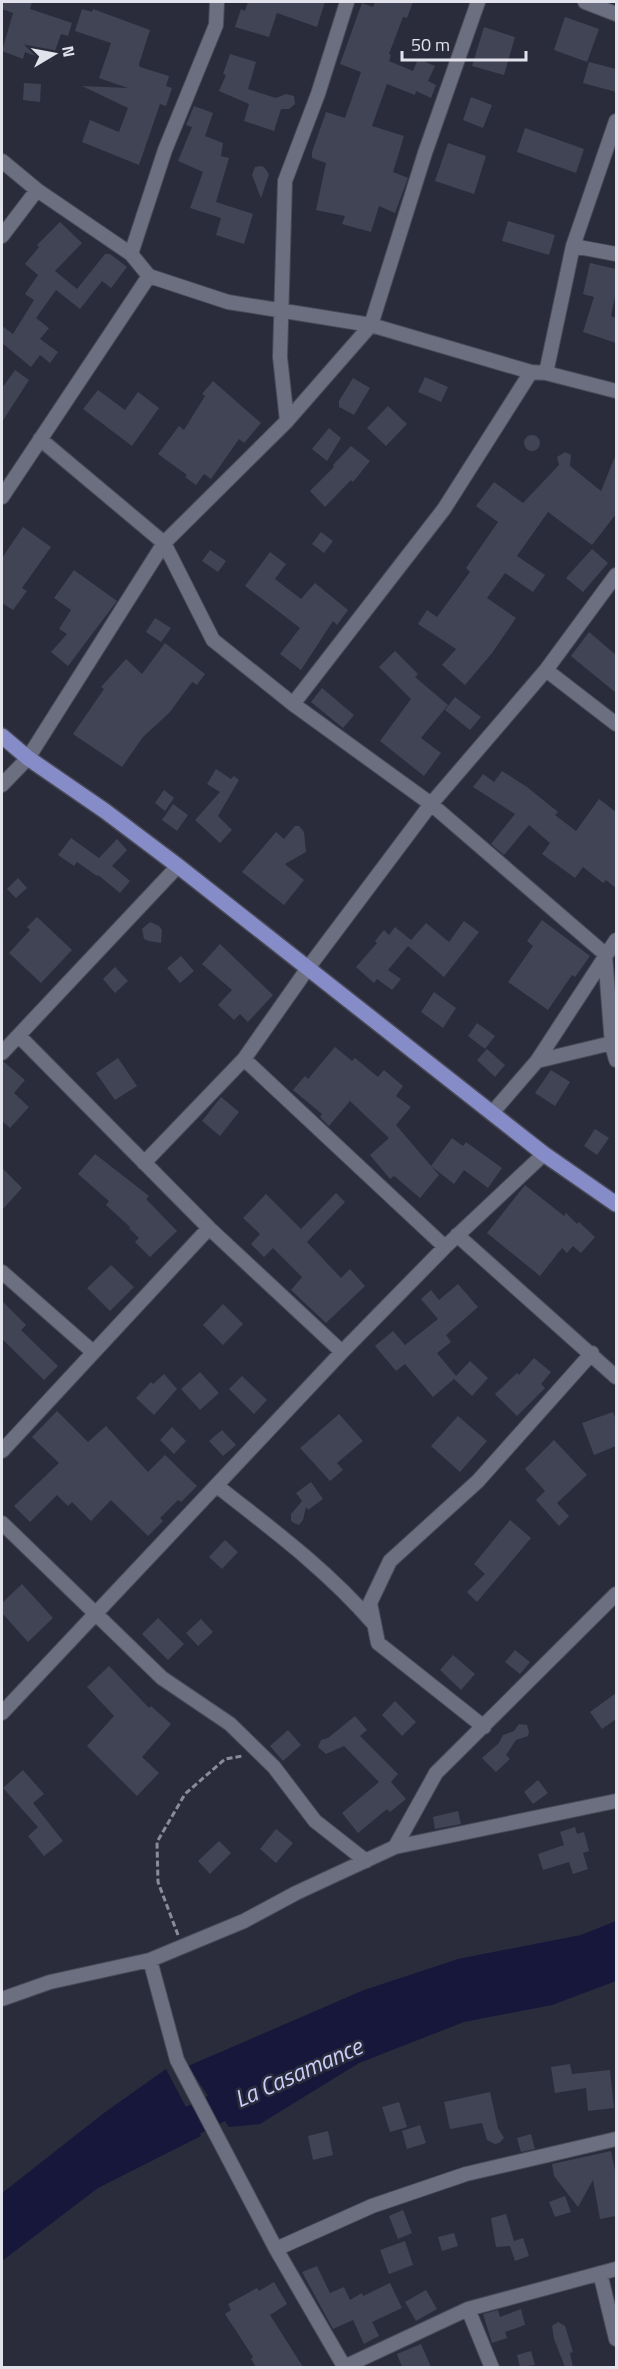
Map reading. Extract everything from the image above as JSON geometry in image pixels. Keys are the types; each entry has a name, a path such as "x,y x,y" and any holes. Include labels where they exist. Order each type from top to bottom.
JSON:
{"main road":[{"path":"2,736 28,758 105,811 178,866 544,1154 616,1204"}],"street":[{"path":"131,254 165,150 216,26 217,2"},
{"path":"287,421 280,357 285,181 318,94 348,2"},
{"path":"2,785 28,758 164,543 287,421 371,326 425,153 478,2"},
{"path":"585,2 616,14"},
{"path":"546,373 573,246 616,121"},
{"path":"2,160 37,190 131,254 149,276 228,302 371,326 531,372 546,373 616,391"},
{"path":"2,236 37,190"},
{"path":"573,246 616,254"},
{"path":"2,497 149,276"},
{"path":"293,704 444,509 531,372"},
{"path":"40,439 164,543 213,640 293,704 430,804 605,954 612,979 616,1060"},
{"path":"144,1163 244,1059 308,968 430,804 546,670 616,575"},
{"path":"546,670 616,724"},
{"path":"2,1053 178,866"},
{"path":"492,1113 537,1062 616,940"},
{"path":"19,1036 209,1228 342,1352"},
{"path":"537,1062 614,1044"},
{"path":"244,1059 445,1247"},
{"path":"2,1713 342,1352 445,1247 544,1154"},
{"path":"2,1451 209,1228"},
{"path":"458,1235 592,1353 616,1377"},
{"path":"2,1272 93,1352"},
{"path":"484,1727 378,1643 370,1603 390,1561 478,1481 592,1353"},
{"path":"217,1486 298,1550 346,1592 375,1624"},
{"path":"2,1523 162,1678 230,1724 274,1767 315,1821 366,1861"},
{"path":"395,1847 436,1773 616,1594"},
{"path":"2,1999 50,1982 150,1960 244,1921 296,1893 395,1847 616,1801"},
{"path":"150,1960 177,2060 276,2249 345,2367 468,2310 616,2269"},
{"path":"276,2249 372,2206 466,2174 616,2139"},
{"path":"600,2273 616,2339"},
{"path":"468,2310 492,2367"}],"path":[{"path":"182,1946 158,1882 157,1842 185,1794 225,1759 245,1756"}],"water":[{"path":"616,1921 616,1981 552,2005 464,2022 359,2063 260,2124 229,2127 188,2066 364,1990 458,1959 581,1935"},
{"path":"166,2069 201,2136 98,2188 2,2261 2,2193 104,2113"}],"building":[{"path":"2,2 32,2 30,9 72,23 68,36 61,34 51,62 25,52 23,59 2,51 13,13 2,9"},
{"path":"248,2 325,2 317,27 277,13 269,37 235,27 241,9 245,11"},
{"path":"375,2 413,2 407,18 403,17 389,54 391,55 389,61 413,71 418,59 435,66 428,81 436,85 431,98 416,91 415,95 387,84 372,126 404,136 393,172 408,178 395,213 379,206 371,232 342,224 345,216 316,210 326,163 312,158 312,152 326,112 345,118 361,72 340,64 362,3 373,7"},
{"path":"82,9 92,12 93,9 150,30 140,67 169,76 166,86 172,88 166,106 160,104 139,165 82,142 90,120 119,132 128,108 82,86 128,88 99,78 111,43 75,31"},
{"path":"565,17 599,29 587,62 554,50"},
{"path":"484,27 515,37 504,75 472,66"},
{"path":"230,54 256,62 248,89 276,98 286,94 294,96 295,104 289,109 281,109 274,131 244,121 249,104 219,91 226,75 223,74"},
{"path":"589,62 616,69 616,92 583,83"},
{"path":"24,83 41,84 40,102 23,100"},
{"path":"471,97 492,105 483,128 463,120"},
{"path":"194,106 213,113 205,136 223,143 221,156 229,158 216,202 253,214 244,244 216,235 221,218 190,208 203,172 178,161 192,127 186,125"},
{"path":"525,128 584,149 576,173 517,152"},
{"path":"448,143 486,156 474,194 435,181"},
{"path":"255,167 264,167 269,174 261,198 252,175"},
{"path":"508,221 555,235 549,255 502,241"},
{"path":"60,222 82,243 55,271 77,289 105,254 110,254 127,267 111,288 102,281 80,309 56,290 36,318 49,328 40,339 58,352 50,363 40,355 31,367 2,343 2,326 13,334 34,300 25,294 38,275 25,264 39,247 37,245"},
{"path":"590,263 616,269 616,292 611,316 616,318 616,343 583,332 594,297 583,294"},
{"path":"15,370 29,380 2,422 2,388"},
{"path":"425,377 448,387 441,402 418,392"},
{"path":"353,378 370,388 354,415 339,407 339,401"},
{"path":"213,381 261,423 244,443 239,439 211,479 204,474 196,485 185,477 187,475 158,454 179,426 184,430 205,396 202,394"},
{"path":"98,390 125,410 138,392 159,408 132,446 83,409"},
{"path":"388,406 407,424 386,446 367,428"},
{"path":"329,428 341,438 327,461 312,449"},
{"path":"532,435 538,437 540,443 538,449 532,451 526,449 524,443 526,437"},
{"path":"351,446 370,461 353,482 351,480 325,507 310,491"},
{"path":"565,452 571,455 570,466 601,491 616,454 616,514 592,545 548,512 517,556 545,575 533,592 505,573 487,598 516,618 492,653 465,685 442,665 456,649 418,624 427,610 437,617 470,572 466,568 498,522 476,506 494,482 523,503 559,465 557,457"},
{"path":"23,527 51,547 22,588 27,591 13,610 2,603 2,558"},
{"path":"321,532 333,541 324,553 312,544"},
{"path":"592,549 608,563 583,592 566,578"},
{"path":"210,550 226,561 218,572 202,561"},
{"path":"270,552 286,564 275,579 301,599 315,583 348,610 337,625 333,621 301,670 280,654 300,628 245,586"},
{"path":"74,570 117,601 68,666 51,652 67,634 59,629 71,610 54,598"},
{"path":"155,618 171,628 161,642 146,632"},
{"path":"589,632 616,655 616,693 571,656"},
{"path":"165,643 205,674 197,685 192,682 170,712 143,737 122,767 73,734 104,689 101,687 126,659 142,674"},
{"path":"395,651 418,674 415,677 448,705 421,738 441,753 424,776 380,741 411,699 379,667"},
{"path":"322,688 354,715 343,728 311,702"},
{"path":"455,697 481,717 470,730 445,710"},
{"path":"216,769 231,779 234,776 239,780 218,816 232,830 220,843 195,820 220,792 207,784"},
{"path":"502,771 527,787 558,812 555,815 576,831 599,799 616,812 616,888 606,880 603,883 583,867 575,878 542,854 550,843 529,825 504,855 491,844 515,814 473,787 483,774 494,782"},
{"path":"164,790 174,798 165,811 155,803"},
{"path":"173,804 188,815 177,831 162,820"},
{"path":"295,826 299,826 304,832 306,852 285,864 304,880 284,905 242,872 276,832 284,839"},
{"path":"71,838 99,858 117,839 127,850 112,866 130,881 120,893 77,862 74,866 58,855"},
{"path":"18,878 27,888 16,898 7,889"},
{"path":"37,917 72,950 41,983 9,953 30,930 27,927"},
{"path":"542,920 590,956 575,977 572,975 548,1010 508,982 533,946 527,941"},
{"path":"464,921 479,932 444,977 408,946 388,970 401,979 392,990 377,979 374,983 356,967 377,943 375,941 384,930 389,935 395,927 411,940 426,923 449,942"},
{"path":"150,922 162,930 161,943 144,939 142,929"},
{"path":"220,944 273,995 248,1022 240,1014 234,1020 218,1005 232,990 202,964"},
{"path":"181,956 194,971 180,983 167,968"},
{"path":"115,967 128,981 115,993 103,979"},
{"path":"434,992 456,1008 443,1028 421,1012"},
{"path":"477,1023 495,1036 485,1049 468,1036"},
{"path":"335,1047 352,1061 355,1058 378,1077 384,1070 403,1086 396,1096 411,1107 396,1125 439,1175 420,1198 394,1176 390,1179 370,1155 389,1138 350,1101 329,1126 320,1117 322,1114 293,1090 305,1076 308,1079"},
{"path":"487,1049 505,1065 495,1077 477,1060"},
{"path":"118,1058 137,1086 115,1100 96,1073"},
{"path":"2,1062 25,1080 14,1093 29,1107 10,1128 2,1121"},
{"path":"551,1070 570,1082 555,1106 535,1093"},
{"path":"221,1097 239,1112 220,1136 202,1121"},
{"path":"595,1129 609,1138 597,1155 584,1146"},
{"path":"452,1138 463,1146 466,1142 502,1168 488,1188 464,1170 454,1184 431,1166"},
{"path":"95,1154 149,1196 146,1199 177,1231 150,1257 135,1242 139,1238 130,1227 106,1205 109,1201 78,1174"},
{"path":"2,1168 22,1188 2,1210"},
{"path":"525,1185 564,1216 566,1213 577,1224 579,1222 595,1237 581,1253 573,1246 567,1253 562,1248 540,1276 487,1233"},
{"path":"336,1193 345,1202 307,1242 341,1278 350,1269 365,1286 326,1323 291,1290 302,1277 273,1248 264,1257 251,1244 260,1234 243,1218 266,1194 301,1229"},
{"path":"111,1265 134,1287 110,1311 87,1288"},
{"path":"458,1284 478,1307 446,1335 451,1342 437,1353 456,1376 470,1361 488,1378 472,1396 454,1379 433,1397 405,1364 396,1371 375,1346 393,1331 405,1345 438,1319 421,1299 431,1290 439,1300"},
{"path":"2,1301 26,1325 21,1330 58,1366 44,1380 2,1339"},
{"path":"223,1304 243,1324 223,1345 203,1325"},
{"path":"534,1358 551,1372 541,1384 545,1388 517,1416 495,1394 517,1373 519,1375"},
{"path":"200,1372 219,1393 200,1410 181,1389"},
{"path":"164,1374 177,1389 154,1415 136,1398 151,1382 153,1384"},
{"path":"242,1376 267,1400 254,1414 229,1389"},
{"path":"57,1411 88,1442 106,1426 148,1472 165,1455 197,1486 181,1502 178,1500 160,1518 163,1521 148,1536 111,1500 91,1521 72,1502 68,1506 57,1495 30,1522 14,1506 59,1463 32,1437"},
{"path":"613,1412 616,1420 616,1446 594,1455 582,1423"},
{"path":"339,1414 363,1441 337,1463 343,1470 330,1481 300,1448"},
{"path":"458,1416 487,1441 460,1472 431,1446"},
{"path":"172,1427 186,1441 174,1454 160,1440"},
{"path":"222,1430 236,1445 223,1456 209,1441"},
{"path":"554,1440 587,1475 557,1503 569,1516 559,1526 536,1500 545,1491 525,1469"},
{"path":"311,1482 323,1499 308,1510 306,1507 303,1520 299,1525 291,1521 291,1514 302,1501 296,1493"},
{"path":"510,1520 531,1538 477,1602 467,1592 485,1574 474,1564"},
{"path":"225,1540 238,1552 222,1569 209,1557"},
{"path":"22,1584 53,1618 28,1642 2,1613 2,1603"},
{"path":"158,1618 184,1644 168,1660 142,1634"},
{"path":"201,1619 213,1632 198,1646 186,1633"},
{"path":"515,1650 530,1662 520,1674 505,1662"},
{"path":"453,1655 475,1674 461,1690 440,1670"},
{"path":"109,1666 149,1708 151,1706 171,1724 142,1757 159,1773 137,1796 87,1746 114,1716 87,1687"},
{"path":"616,1693 616,1719 602,1729 590,1712"},
{"path":"395,1701 416,1722 402,1736 382,1715"},
{"path":"355,1716 367,1730 360,1736 398,1774 391,1782 406,1799 390,1812 387,1809 358,1833 342,1813 379,1782 344,1746 326,1754 318,1747 321,1740 328,1738"},
{"path":"519,1724 527,1725 528,1736 516,1740 506,1755 510,1759 496,1772 482,1758 499,1743 503,1735 514,1731"},
{"path":"288,1730 301,1745 283,1761 270,1746"},
{"path":"23,1770 44,1794 33,1803 63,1841 44,1856 28,1836 38,1827 3,1788"},
{"path":"538,1780 548,1793 533,1804 524,1792"},
{"path":"458,1811 461,1824 435,1829 433,1817"},
{"path":"575,1827 577,1834 584,1832 589,1851 583,1853 588,1869 573,1874 569,1862 543,1870 538,1854 564,1845 560,1832"},
{"path":"276,1829 293,1843 276,1863 260,1849"},
{"path":"219,1841 231,1853 210,1874 198,1861"},
{"path":"570,2064 572,2074 610,2070 614,2108 588,2111 586,2088 555,2093 551,2067"},
{"path":"490,2092 498,2128 504,2138 499,2143 495,2144 487,2140 482,2123 450,2129 444,2102"},
{"path":"399,2102 407,2127 390,2132 382,2107"},
{"path":"420,2125 426,2143 407,2149 402,2131"},
{"path":"328,2131 333,2155 313,2160 308,2136"},
{"path":"531,2134 535,2149 521,2152 517,2138"},
{"path":"611,2151 616,2175 616,2216 600,2219 593,2180 578,2207 554,2176 552,2164"},
{"path":"565,2196 571,2212 555,2217 549,2202"},
{"path":"403,2210 412,2233 398,2239 389,2216"},
{"path":"506,2214 514,2241 523,2238 529,2256 515,2261 510,2246 496,2247 491,2218"},
{"path":"454,2233 458,2246 442,2251 438,2237"},
{"path":"405,2241 413,2265 389,2274 380,2250"},
{"path":"317,2266 330,2293 344,2287 350,2300 390,2283 402,2308 372,2322 379,2336 364,2344 353,2320 333,2329 302,2272"},
{"path":"274,2282 287,2304 270,2315 303,2367 256,2367 251,2359 253,2357 225,2314 231,2310 228,2304 257,2288 259,2291"},
{"path":"426,2290 437,2309 416,2321 405,2302"},
{"path":"521,2309 525,2325 505,2332 507,2338 492,2343 483,2314 498,2310 500,2317"},
{"path":"558,2322 565,2326 573,2352 570,2353 573,2367 565,2367 554,2339 552,2326"},
{"path":"421,2344 431,2367 402,2367 397,2354"},
{"path":"531,2351 535,2365 520,2367 517,2355"}],"waterway":[{"name":"La Casamance","path":"158,2138 251,2091"}]}
